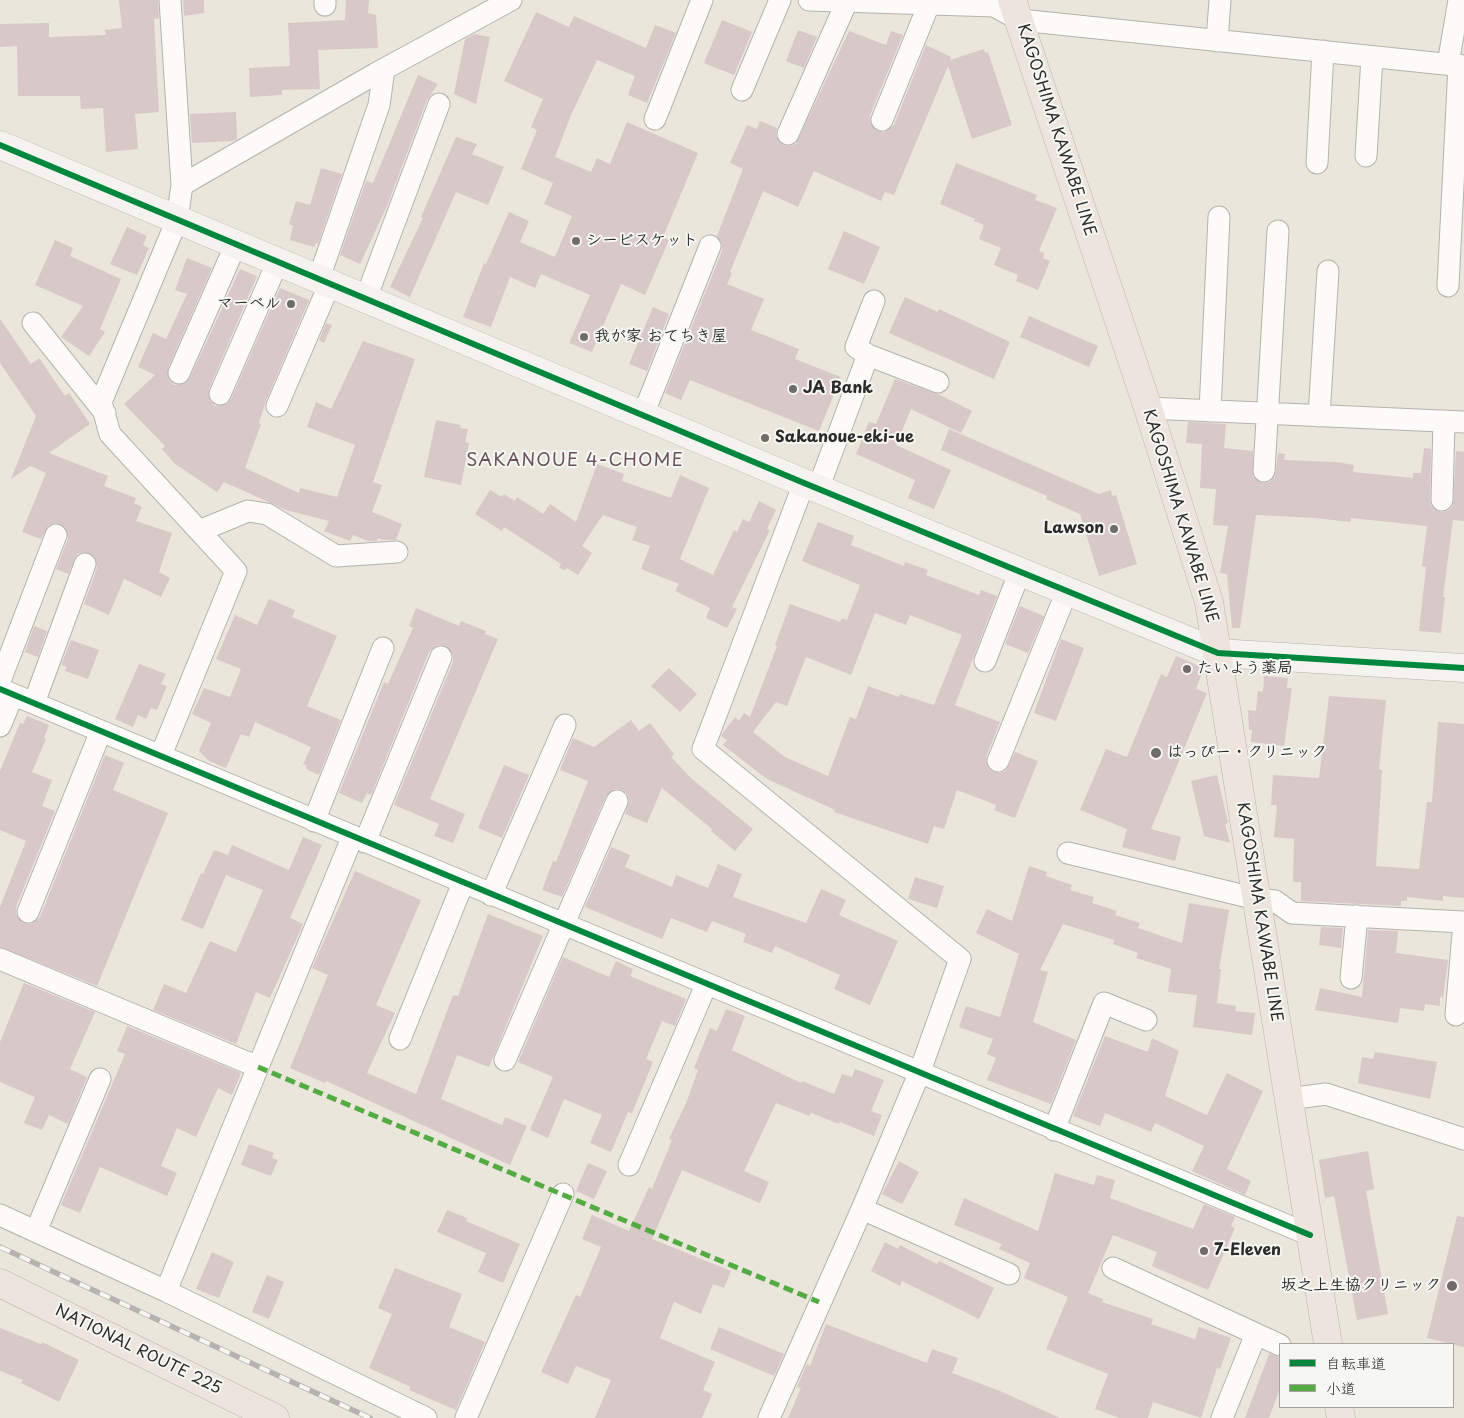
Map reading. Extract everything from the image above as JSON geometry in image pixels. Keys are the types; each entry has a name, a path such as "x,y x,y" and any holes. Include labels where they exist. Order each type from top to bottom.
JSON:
{"main road":[{"name":"KAGOSHIMA KAWABE LINE","path":"1016,10 1148,408 1209,602 1328,1343"},
{"name":"NATIONAL ROUTE 225","path":"0,1283 275,1418"}],"street":[{"path":"161,755 236,571 110,434 102,402 177,220 182,185 170,0"},
{"path":"182,185 384,69 511,0"},
{"path":"655,119 702,0"},
{"path":"742,90 780,0"},
{"path":"809,0 994,6 1217,41 1457,65"},
{"path":"1217,41 1220,0"},
{"path":"1448,286 1459,0"},
{"path":"788,134 847,1"},
{"path":"882,120 929,4"},
{"path":"1317,163 1322,52"},
{"path":"1366,156 1372,56"},
{"path":"277,406 324,280 379,105 384,69"},
{"path":"366,298 439,104"},
{"path":"0,145 811,486 1218,653 1464,668"},
{"path":"1210,410 1219,216"},
{"path":"1264,471 1278,231"},
{"path":"179,373 236,244"},
{"path":"643,415 710,246"},
{"path":"220,394 278,261"},
{"path":"1319,416 1328,271"},
{"path":"874,301 856,347 868,356 938,382"},
{"path":"33,323 104,413"},
{"path":"769,1418 920,1074 960,959 703,749 811,486 868,356"},
{"path":"1148,408 1454,422 1442,500"},
{"path":"199,531 248,511 267,514 336,556 397,552"},
{"path":"0,726 4,688 56,535"},
{"path":"34,703 84,564"},
{"path":"985,661 1020,572"},
{"path":"998,761 1067,591"},
{"path":"314,821 383,648"},
{"path":"166,1291 258,1067 441,657"},
{"path":"4,688 34,703 161,755 358,840 1310,1235"},
{"path":"491,895 565,725"},
{"path":"28,912 102,731"},
{"path":"506,1060 616,801"},
{"path":"1068,853 1257,899 1275,901 1292,914 1464,922 1456,1015"},
{"path":"400,1039 463,883"},
{"path":"1351,978 1357,916"},
{"path":"0,959 258,1067"},
{"path":"629,1165 706,985"},
{"path":"1054,1130 1104,1003 1146,1020"},
{"path":"36,1231 100,1079"},
{"path":"1288,1099 1326,1094 1464,1139"},
{"path":"466,1418 563,1194"},
{"path":"862,1209 1009,1274"},
{"path":"0,1215 166,1291 426,1418"},
{"path":"1113,1268 1279,1345"},
{"path":"1222,1418 1256,1334"}],"building":[{"path":"119,0 158,0 159,18 154,19 159,112 135,114 138,149 106,152 103,108 81,109 80,96 18,96 17,46 0,47 0,24 49,23 49,37 106,35 105,30 122,28"},
{"path":"183,0 204,0 204,13 184,16"},
{"path":"346,0 369,0 368,13 376,15 378,48 318,50 320,89 282,90 282,95 250,97 249,68 290,66 288,23 345,20"},
{"path":"536,12 569,27 574,16 646,48 655,25 676,33 647,103 628,95 635,76 597,60 571,115 555,157 591,172 597,158 610,164 627,122 698,153 663,237 669,240 645,295 621,284 592,352 569,343 590,295 541,274 535,288 510,277 491,327 463,317 484,263 486,264 509,212 529,221 520,242 555,257 572,216 544,204 553,183 521,169 537,130 531,127 543,99 504,81"},
{"path":"722,20 752,32 734,75 704,63"},
{"path":"798,30 817,37 804,68 786,61"},
{"path":"849,31 886,45 891,31 903,35 870,115 870,122 877,131 884,132 894,125 926,45 951,57 950,60 984,49 985,53 988,52 1012,125 972,139 948,66 894,195 885,192 881,201 814,171 798,207 763,191 730,272 732,273 727,284 764,299 751,330 799,349 795,359 841,377 819,431 690,380 681,400 665,393 722,251 722,244 717,236 743,169 730,163 747,125 757,129 760,121 777,128 776,136 783,145 790,146 796,144"},
{"path":"475,34 490,37 476,104 454,94 465,39"},
{"path":"418,75 438,84 427,100 387,206 360,264 340,255 366,181 373,183"},
{"path":"236,112 237,139 233,141 192,143 190,114"},
{"path":"456,137 477,144 472,154 504,167 488,205 456,192 410,297 390,287 423,218 421,217"},
{"path":"956,163 1037,195 1035,200 1057,208 1039,251 1044,253 1043,258 1050,261 1038,290 1016,281 1018,275 994,265 1001,248 979,239 984,225 974,221 975,219 940,204"},
{"path":"321,168 342,174 318,244 316,243 314,247 290,240 293,226 289,224 296,201 310,205"},
{"path":"127,227 147,236 143,245 149,248 137,275 110,264"},
{"path":"844,231 880,247 864,284 828,269"},
{"path":"55,240 73,248 70,256 121,279 100,329 105,332 89,356 61,337 83,306 35,285"},
{"path":"187,258 212,268 168,368 169,380 174,385 186,383 190,378 240,269 257,276 209,389 210,401 215,406 227,404 231,399 280,288 309,300 266,401 259,423 261,424 245,468 299,493 300,488 337,497 355,445 307,427 316,402 331,409 363,341 415,359 373,482 382,485 372,512 402,524 396,540 378,538 377,541 368,541 353,535 350,541 324,531 329,521 286,510 224,482 217,492 174,463 162,449 165,446 124,404 155,375 138,367 153,333 166,339 187,294 175,290"},
{"path":"905,297 938,312 939,309 1010,342 994,379 889,333"},
{"path":"653,307 669,314 647,371 629,364"},
{"path":"1029,316 1098,346 1089,367 1020,337"},
{"path":"0,319 31,364 39,358 65,396 69,393 90,424 49,453 108,476 104,486 136,498 134,503 142,507 136,521 172,533 159,572 170,578 161,597 124,579 109,615 84,604 97,568 94,556 83,552 77,554 68,574 56,569 68,539 65,527 55,523 49,525 41,539 22,532 46,473 30,466 11,479 36,416 0,363"},
{"path":"326,323 332,325 324,343 319,340"},
{"path":"895,379 938,394 972,411 961,433 911,409 896,445 951,470 934,509 908,498 915,480 856,454 869,422 876,424"},
{"path":"436,420 461,425 460,428 468,429 465,442 469,443 461,485 424,477"},
{"path":"1188,422 1226,424 1224,448 1253,451 1253,476 1263,483 1269,482 1275,477 1278,453 1285,454 1284,460 1336,462 1354,465 1353,472 1413,478 1413,473 1421,473 1424,448 1431,449 1430,500 1431,506 1441,512 1448,511 1453,506 1456,451 1464,452 1464,521 1453,520 1443,597 1445,597 1441,633 1419,631 1426,567 1422,566 1427,526 1351,518 1350,522 1256,515 1240,628 1232,628 1227,574 1220,573 1228,526 1213,525 1216,489 1200,488 1202,444 1186,443"},
{"path":"949,429 1099,494 1111,490 1112,496 1116,495 1137,564 1099,576 1080,514 1046,499 1047,496 941,450"},
{"path":"597,464 624,474 622,481 671,498 680,475 709,488 680,559 713,575 734,530 737,532 743,519 749,522 759,501 776,510 767,529 770,530 732,607 737,609 727,628 706,618 710,608 675,591 679,584 641,569 650,546 632,540 637,527 603,515 582,546 592,553 578,575 567,568 565,570 559,568 561,564 504,527 502,531 475,514 490,490 502,497 504,494 515,501 517,497 543,514 550,504 576,522"},
{"path":"818,522 854,536 851,545 904,566 905,562 928,570 926,575 979,595 981,590 997,596 955,705 1000,722 986,757 988,768 993,772 1006,771 1015,752 1038,761 1015,818 994,810 996,805 957,790 944,829 934,826 928,844 834,812 835,810 767,779 723,745 727,740 721,736 735,717 739,721 744,713 750,717 777,646 775,645 790,604 840,622 842,618 847,620 860,585 802,561","holes":["875,613 906,625 910,615 962,635 934,705 900,694 899,697 868,686 856,719 850,717 828,776 785,757 753,732 776,702 787,706 806,657 851,675"]},
{"path":"269,599 295,610 292,617 337,636 307,706 341,720 319,775 306,769 307,766 303,764 311,747 255,722 249,737 241,734 226,768 209,761 199,751 211,723 192,714 204,688 230,697 241,669 216,659 235,615 257,625"},
{"path":"1020,606 1044,616 1028,653 1005,644"},
{"path":"416,608 459,626 461,621 486,631 485,634 498,639 430,799 465,814 453,843 434,836 439,824 394,805 453,662 453,655 446,646 439,645 429,652 371,795 367,793 362,803 339,793 384,682 388,684 413,628 409,626"},
{"path":"34,626 47,631 38,657 25,652"},
{"path":"1061,639 1084,648 1056,721 1034,713"},
{"path":"71,640 99,650 88,679 65,671 67,667 61,665"},
{"name":"はっぴー・クリニック","path":"1176,656 1204,668 1196,689 1207,693 1151,829 1181,837 1175,861 1122,847 1127,829 1080,810 1106,749 1127,757 1161,674 1167,677"},
{"path":"139,664 166,674 161,684 167,686 157,710 151,708 146,719 138,715 133,727 115,719"},
{"path":"669,668 697,694 680,712 651,686"},
{"path":"1264,676 1288,678 1287,688 1292,688 1284,746 1251,742 1252,730 1249,730 1248,710 1256,711 1258,691 1263,692"},
{"path":"1329,696 1386,700 1379,769 1382,770 1376,866 1419,869 1427,802 1432,802 1438,722 1464,724 1464,898 1443,896 1443,901 1407,897 1407,901 1401,901 1401,906 1301,901 1301,882 1293,882 1294,839 1274,837 1277,805 1271,805 1273,775 1319,778"},
{"path":"27,716 49,725 44,738 46,739 32,772 52,780 42,806 55,811 16,907 16,914 23,923 30,924 40,917 105,755 124,763 113,790 168,813 97,986 0,947 0,907 26,841 0,830 0,771 20,723 23,724"},
{"path":"631,720 639,731 650,723 674,754 671,757 692,779 753,829 735,851 711,831 712,829 662,788 647,823 625,814 629,800 627,794 622,790 615,789 606,796 562,897 542,890 553,861 556,862 588,781 560,770 573,738 594,747"},
{"path":"504,765 529,775 502,838 478,828"},
{"path":"1217,775 1228,823 1225,824 1230,843 1204,836 1191,781"},
{"path":"303,837 322,845 290,918 303,924 270,998 256,992 236,1044 153,1010 164,984 186,993 210,941 236,952 263,890 226,875 203,929 181,920 201,873 203,874 214,850 228,855 232,845 289,870"},
{"path":"611,847 630,855 625,867 672,887 676,875 708,888 718,864 742,874 733,897 806,923 821,889 846,900 839,915 898,941 870,1005 834,989 840,975 775,946 772,953 743,942 746,934 712,921 707,932 671,918 662,939 585,907"},
{"path":"1029,866 1047,872 1046,876 1072,885 1070,890 1094,897 1092,903 1117,911 1115,915 1140,923 1138,928 1182,943 1189,903 1229,910 1219,969 1221,969 1217,1003 1236,1006 1235,1011 1255,1013 1252,1035 1193,1027 1197,995 1168,992 1171,969 1136,958 1138,953 1113,944 1114,940 1063,924 1040,970 1048,972 1033,1022 1076,1040 1051,1104 987,1080 996,1058 987,1054 993,1039 959,1027 966,1006 1000,1017 1019,954 976,933 987,909 1012,921"},
{"path":"355,871 421,900 376,1005 395,1013 367,1073 416,1094 453,995 458,996 488,914 543,936 489,1067 457,1055 441,1099 502,1125 505,1117 527,1126 510,1165 326,1081 325,1083 290,1068 328,975 312,968"},
{"path":"915,877 944,886 937,908 908,899"},
{"path":"1321,927 1343,928 1341,948 1319,945"},
{"path":"1368,930 1398,931 1396,953 1448,960 1443,998 1440,997 1440,1006 1425,1004 1424,1011 1400,1008 1398,1023 1315,1010 1320,988 1362,997"},
{"path":"563,957 609,977 616,961 633,969 630,976 686,999 675,1026 662,1021 646,1059 653,1062 632,1113 628,1112 611,1152 590,1143 602,1115 564,1099 548,1138 530,1130 553,1077 518,1062"},
{"path":"24,983 95,1012 70,1069 87,1077 68,1124 49,1115 42,1130 24,1123 35,1097 0,1082 0,1042"},
{"path":"726,1009 745,1016 732,1050 801,1083 802,1081 834,1094 842,1074 852,1077 855,1069 884,1080 871,1111 882,1115 874,1136 840,1122 839,1124 811,1113 809,1116 776,1103 744,1171 769,1182 760,1203 682,1170 652,1239 731,1271 724,1288 713,1284 701,1314 674,1302 660,1338 715,1362 703,1390 712,1394 702,1418 595,1418 611,1380 576,1366 568,1384 541,1372 576,1295 580,1297 601,1247 582,1239 592,1215 629,1231 649,1187 652,1189 672,1140 669,1139 687,1101 698,1070 694,1068 710,1028 717,1031"},
{"path":"127,1026 241,1073 232,1095 218,1088 196,1137 177,1128 161,1166 177,1173 167,1196 100,1167 80,1213 61,1205 125,1054 117,1051"},
{"path":"1105,1036 1148,1052 1152,1038 1179,1051 1165,1096 1207,1115 1227,1073 1263,1091 1227,1169 1251,1181 1245,1195 1192,1171 1204,1146 1155,1123 1151,1132 1105,1113 1100,1126 1073,1116"},
{"path":"1375,1052 1437,1062 1430,1099 1358,1083 1362,1057 1373,1059"},
{"path":"249,1144 274,1153 272,1158 278,1160 271,1176 241,1165"},
{"path":"1368,1151 1374,1189 1366,1191 1388,1314 1357,1320 1334,1196 1325,1198 1319,1160"},
{"path":"899,1161 919,1172 902,1204 882,1194"},
{"path":"588,1163 607,1171 594,1199 576,1191"},
{"path":"1055,1173 1094,1185 1097,1175 1115,1180 1110,1198 1193,1229 1204,1204 1235,1217 1231,1226 1235,1228 1208,1290 1152,1266 1157,1252 1113,1235 1088,1293 1103,1299 1102,1302 1153,1319 1151,1324 1195,1339 1199,1327 1231,1338 1220,1369 1217,1368 1201,1418 1153,1402 1148,1418 1120,1418 1095,1409 1108,1374 1046,1349 1068,1297 1024,1278 1030,1263 999,1249 1002,1244 954,1225 964,1198 1038,1231"},
{"path":"447,1210 467,1218 466,1221 520,1244 503,1283 478,1272 486,1253 437,1232"},
{"name":"坂之上生協クリニック","path":"1457,1216 1464,1217 1464,1347 1454,1343 1427,1338"},
{"path":"885,1242 898,1249 900,1245 937,1264 939,1261 994,1288 979,1319 902,1281 900,1286 871,1271"},
{"path":"212,1252 234,1262 219,1298 196,1289"},
{"path":"395,1268 462,1294 449,1327 485,1342 456,1410 409,1390 411,1387 369,1368 392,1314 378,1308"},
{"path":"267,1275 284,1282 269,1319 252,1312"},
{"path":"826,1324 927,1363 932,1349 958,1358 952,1373 1000,1391 1060,1418 788,1418 801,1388 797,1387 807,1364 810,1366"},
{"path":"719,1327 784,1354 774,1376 710,1349"},
{"path":"0,1328 41,1344 42,1342 79,1360 59,1402 21,1383 23,1380 0,1371"},
{"path":"1269,1354 1279,1357 1279,1392 1269,1418 1245,1418"}],"railway":[{"path":"0,1247 370,1418"}],"marked path":[{"path":"258,1067 819,1302"}],"cycle path":[{"path":"0,145 804,483 1218,653 1464,668"},
{"path":"0,689 1310,1235"}],"place":[{"name":"シービスケット","path":"576,241"},
{"name":"マーベル","path":"291,304"},
{"name":"我が家 おてちき屋","path":"584,337"},
{"name":"JA Bank","path":"793,389"},
{"name":"Sakanoue-eki-ue","path":"765,438"},
{"name":"Lawson","path":"1114,529"},
{"name":"たいよう薬局","path":"1187,669"},
{"name":"はっぴー・クリニック","path":"1156,753"},
{"name":"7-Eleven","path":"1204,1251"},
{"name":"坂之上生協クリニック","path":"1452,1286"}],"district":[{"name":"SAKANOUE 4-CHOME","path":"575,461"}]}
